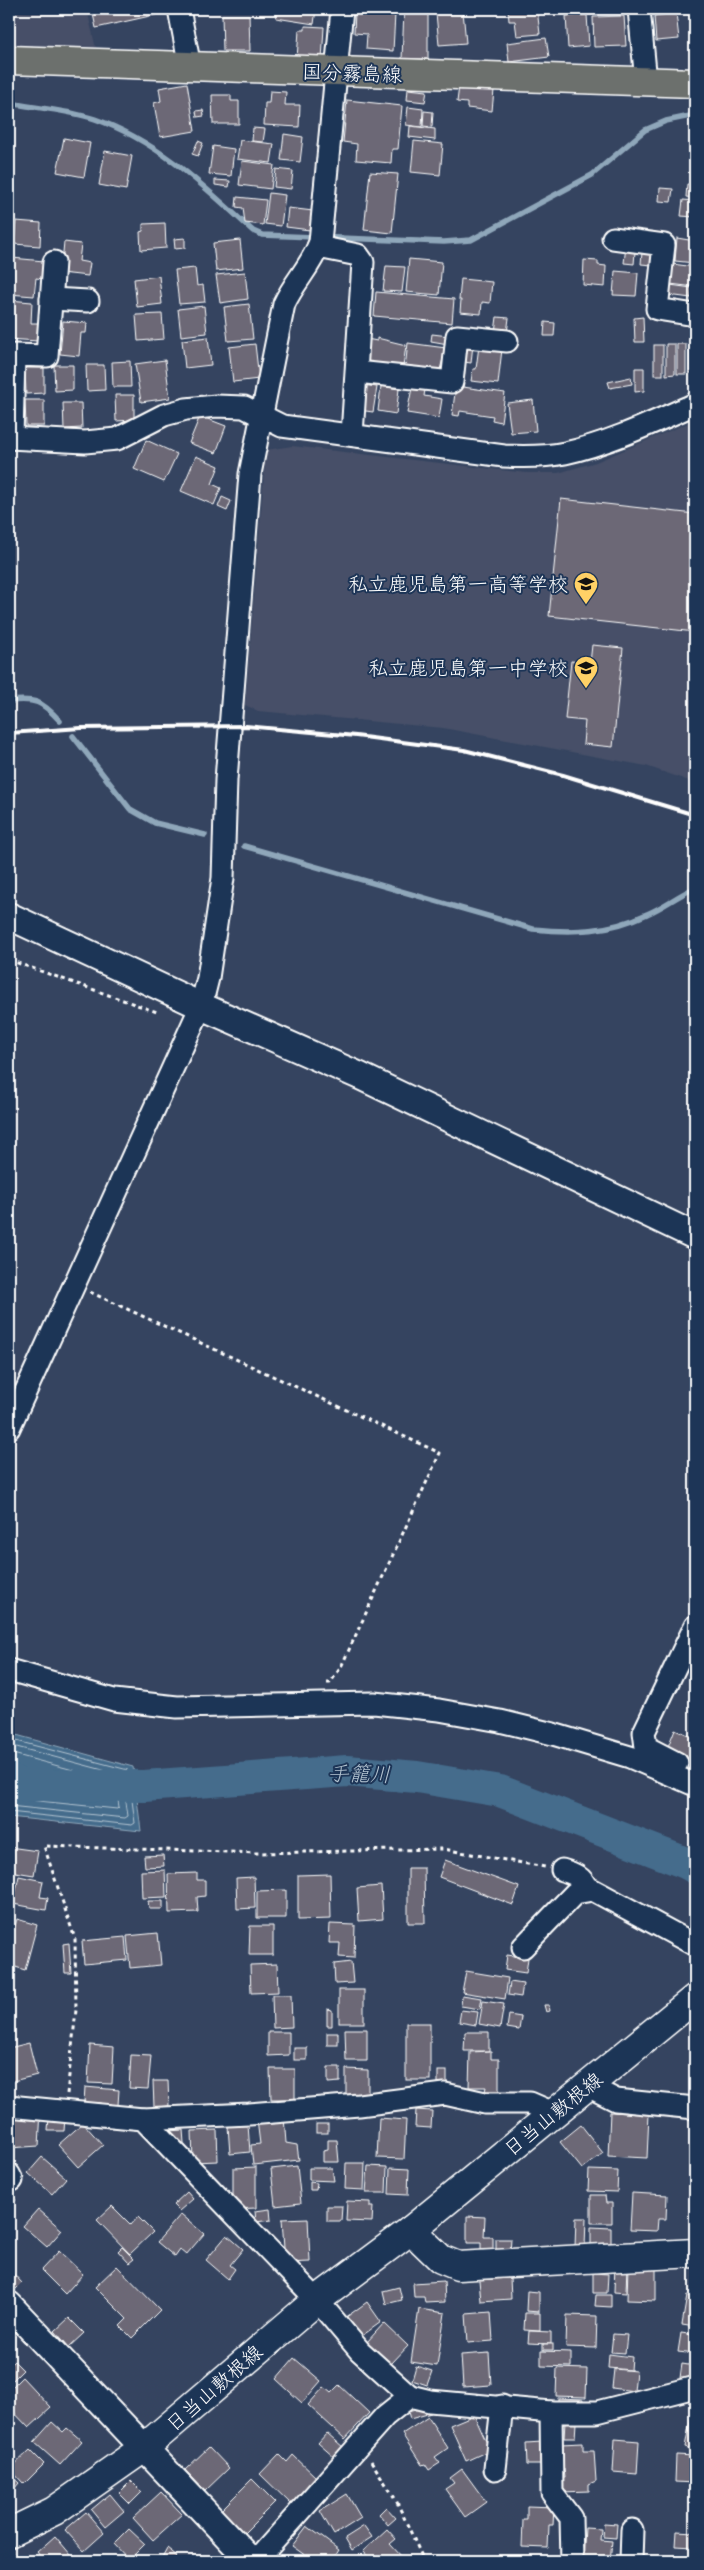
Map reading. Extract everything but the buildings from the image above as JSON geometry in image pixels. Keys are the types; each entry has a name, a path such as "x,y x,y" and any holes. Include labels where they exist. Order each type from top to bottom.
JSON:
{"main road":[{"name":"国分霧島線","path":"9,60 695,83"},
{"name":"日当山敷根線","path":"9,2533 54,2511 144,2448 317,2300 411,2230 695,1998"},
{"path":"411,2230 441,2259 458,2266 695,2253"}],"street":[{"path":"179,9 190,67"},
{"path":"9,1428 76,1285 197,1015 208,978 223,878 226,780 250,474 284,304 292,286 310,264 319,240 342,9"},
{"path":"639,9 646,82"},
{"path":"613,238 664,245 657,309 695,315"},
{"path":"319,240 358,255 363,262 352,435"},
{"path":"54,262 47,356 14,355 10,438 85,442 117,439 164,415 186,409 209,406 244,407 262,418 282,426 504,456 537,457 565,453 607,440 695,404"},
{"path":"51,299 88,301"},
{"path":"357,372 452,382 457,336 507,341"},
{"path":"9,916 197,1015 360,1076 695,1236"},
{"path":"695,1626 644,1732 646,1747 695,1772"},
{"path":"9,1670 114,1700 177,1707 374,1703 439,1710 500,1721 596,1746 630,1756 695,1785"},
{"path":"562,1870 579,1878 584,1882 587,1889"},
{"path":"523,1947 575,1893 587,1889 607,1896 695,1945"},
{"path":"588,2086 616,2100 695,2108"},
{"path":"9,2106 142,2118 249,2114 359,2105 445,2094 485,2103 530,2103 553,2113"},
{"path":"142,2118 317,2300 360,2350 410,2396 430,2401 502,2406 550,2412 597,2412 695,2387"},
{"path":"9,2305 251,2561"},
{"path":"256,2561 385,2416 410,2396"},
{"path":"495,2469 502,2406"},
{"path":"550,2412 552,2493 571,2518 572,2561"},
{"path":"631,2561 632,2530"}],"path":[{"path":"9,960 197,1015"},
{"path":"76,1285 440,1453 341,1667 330,1683 321,1684"},
{"path":"65,2110 76,2010 75,1939 44,1846 258,1853 443,1849 562,1870"},
{"path":"360,2446 382,2475 396,2500 424,2561"}],"shaded area":[{"path":"33,9 87,9 96,49 9,47 9,11 32,13"},
{"path":"695,420 695,783 646,766 443,728 258,711 245,705 266,450 292,446 527,473 558,473 596,462"}],"water":[{"path":"9,1733 133,1767 141,1831 9,1817"}],"waterway":[{"path":"9,103 85,116 118,128 140,140 180,167 253,231 262,235 444,242 471,240 592,175 645,130 666,121 695,115"},
{"path":"9,701 25,700 38,702 60,721"},
{"path":"73,736 130,809 155,823 205,835"},
{"path":"244,846 533,929 577,931 605,928 633,920 695,888"},
{"name":"手籠川","path":"9,1779 21,1785 144,1786 347,1771 417,1777 500,1791 695,1868"}],"railway":[{"path":"9,733 81,728 246,726 356,736 464,750 563,775 695,815"}],"place":[{"name":"私立鹿児島第一高等学校","path":"586,605"},
{"name":"私立鹿児島第一中学校","path":"586,689"}]}
